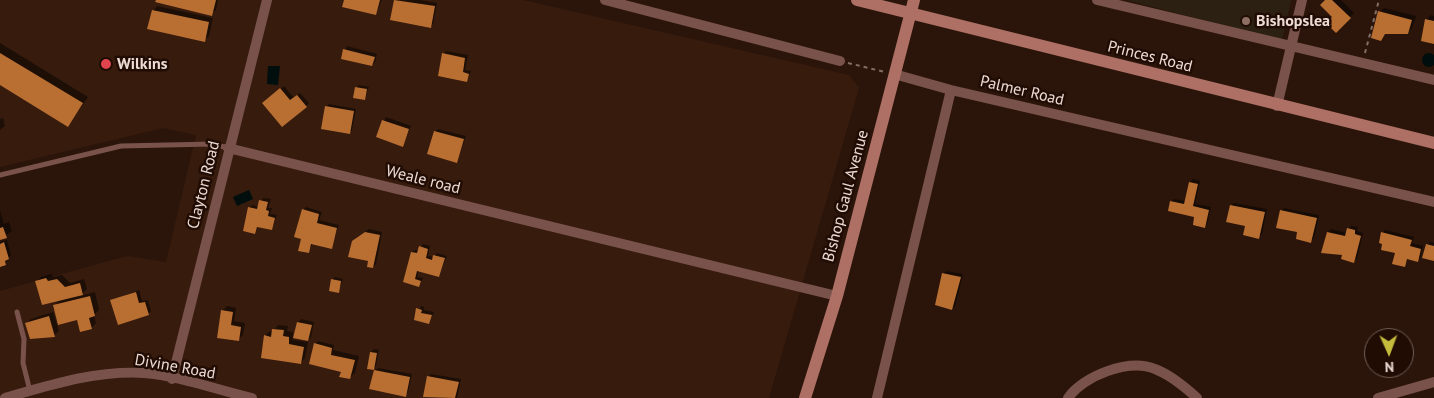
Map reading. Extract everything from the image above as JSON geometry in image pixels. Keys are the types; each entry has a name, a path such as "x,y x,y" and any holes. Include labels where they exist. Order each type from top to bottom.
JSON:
{"main road":[{"name":"Princes Road","path":"857,0 913,6 1277,106 1434,144"},
{"name":"Bishop Gaul Avenue","path":"805,398 837,296 913,6"}],"street":[{"name":"Clayton Road","path":"172,379 228,148 267,0"},
{"path":"605,0 840,61"},
{"path":"1097,0 1434,80"},
{"path":"1277,106 1302,0"},
{"name":"Palmer Road","path":"894,74 951,90 1434,202"},
{"path":"877,398 951,90"},
{"name":"Weale road","path":"228,148 837,296"},
{"path":"1068,398 1073,390 1091,377 1125,367 1154,368 1181,384 1197,398"},
{"name":"Divine Road","path":"5,398 86,377 117,373 146,374 252,398"},
{"path":"1378,398 1434,382"}],"lane":[{"name":"Weale road","path":"0,175 121,146 213,144 228,148"},
{"path":"17,312 24,339 23,362 30,391"}],"path":[{"path":"1363,62 1379,0"},
{"path":"840,61 894,74"}],"shaded area":[{"path":"0,0 523,0 849,75 859,88 769,398 0,398 0,291 127,256 166,262 196,135 163,128 0,167"},
{"name":"Bishopslea","path":"1127,0 1291,0 1282,41"},
{"path":"1426,53 1432,53 1436,60 1432,67 1426,67 1422,63 1422,57"},
{"path":"268,66 280,66 278,85 267,84"},
{"path":"249,190 253,199 237,206 233,197"}],"building":[{"path":"156,0 216,0 212,16 155,2"},
{"path":"344,0 380,0 376,15 342,7"},
{"path":"394,0 435,6 431,28 390,20"},
{"path":"1325,0 1332,0 1351,18 1336,33 1326,23 1332,17 1320,5"},
{"path":"152,10 209,22 205,42 147,29"},
{"path":"1378,11 1412,20 1408,34 1385,34 1381,41 1371,38"},
{"path":"1425,19 1434,21 1434,44 1421,41"},
{"path":"343,49 375,57 372,66 341,59"},
{"path":"0,53 83,103 68,127 0,85"},
{"path":"442,53 465,58 463,72 469,74 467,82 438,76"},
{"path":"355,87 367,89 365,100 353,98"},
{"path":"280,88 290,100 297,95 307,107 282,127 262,103"},
{"path":"325,106 354,111 350,134 321,129"},
{"path":"382,120 409,129 403,147 376,137"},
{"path":"434,131 464,139 457,163 427,154"},
{"path":"1189,182 1198,184 1193,206 1209,210 1205,228 1193,225 1194,217 1168,211 1170,201 1184,204"},
{"path":"259,200 268,202 266,210 269,211 268,216 275,218 272,230 257,227 255,234 243,231 248,207 257,209"},
{"path":"1230,205 1265,212 1259,239 1243,235 1245,226 1226,222"},
{"path":"302,209 319,214 317,223 337,228 332,249 311,244 309,253 298,251 301,239 294,237"},
{"path":"1280,210 1317,218 1311,243 1296,239 1297,232 1276,228"},
{"path":"3,227 7,238 0,240 0,228"},
{"path":"1347,228 1355,230 1355,234 1361,236 1354,263 1341,259 1342,255 1321,253 1327,232 1345,236"},
{"path":"365,232 380,235 373,268 367,267 368,261 348,257 352,241"},
{"path":"1381,232 1412,240 1410,246 1421,249 1418,262 1407,259 1405,267 1392,264 1395,253 1381,250 1382,244 1379,243"},
{"path":"4,242 9,259 5,261 6,265 0,267 0,244"},
{"path":"1426,244 1434,246 1434,261 1422,258"},
{"path":"419,246 428,249 426,258 432,260 433,255 445,258 439,277 417,271 415,279 421,281 419,287 403,282 411,252 417,253"},
{"path":"942,273 961,277 952,310 935,305"},
{"path":"46,278 48,281 57,279 65,287 80,283 83,295 42,305 35,281"},
{"path":"331,279 341,281 339,293 329,291"},
{"path":"136,292 139,303 145,302 149,315 118,325 110,300"},
{"path":"90,296 95,316 89,318 92,329 80,332 77,320 58,325 53,305"},
{"path":"416,308 422,310 421,313 432,315 429,324 414,320"},
{"path":"221,310 233,312 231,325 241,327 239,341 217,338"},
{"path":"49,316 55,337 30,339 25,323"},
{"path":"297,322 312,325 308,341 293,338"},
{"path":"272,329 284,330 283,336 289,337 289,344 304,347 301,364 261,358 264,335 271,337"},
{"path":"314,343 332,348 331,355 355,360 350,379 339,377 341,372 309,364"},
{"path":"370,352 377,353 374,370 367,369"},
{"path":"374,370 410,377 406,397 369,389"},
{"path":"427,376 459,382 455,398 423,397"}],"place":[{"name":"Bishopslea","path":"1246,21"},
{"name":"Wilkins","path":"106,64"}]}
